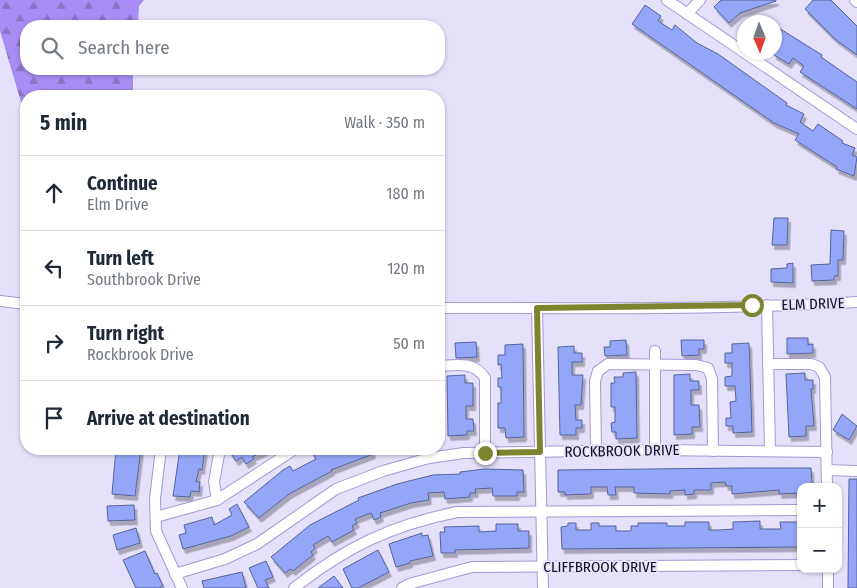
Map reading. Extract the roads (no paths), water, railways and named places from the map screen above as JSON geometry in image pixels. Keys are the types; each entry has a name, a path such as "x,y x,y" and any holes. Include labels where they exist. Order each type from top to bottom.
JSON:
{"street":[{"path":"668,0 857,129"},
{"path":"687,14 700,0"},
{"path":"0,301 20,303"},
{"name":"ELM DRIVE","path":"445,308 767,305 857,302"},
{"path":"767,305 770,451"},
{"path":"537,308 543,588"},
{"path":"655,351 655,450"},
{"path":"596,451 595,381 598,371 608,364 696,365 708,368 712,379 713,451"},
{"path":"768,364 811,364 819,367 825,377 828,483"},
{"path":"445,366 471,365 480,370 485,378 485,453"},
{"name":"ROCKBROOK DRIVE","path":"445,453 655,450 827,452"},
{"path":"160,455 155,499 156,531 182,588"},
{"path":"216,500 214,482 219,455"},
{"path":"156,516 216,500 286,455"},
{"name":"ROCKBROOK DRIVE","path":"176,574 225,559 257,544 336,489 424,455"},
{"path":"827,470 857,471"},
{"path":"294,588 343,552 396,528 431,517 457,512 541,510 797,510"},
{"name":"CLIFFBROOK DRIVE","path":"402,588 409,584 472,567 797,565"},
{"path":"828,573 828,588"}]}
